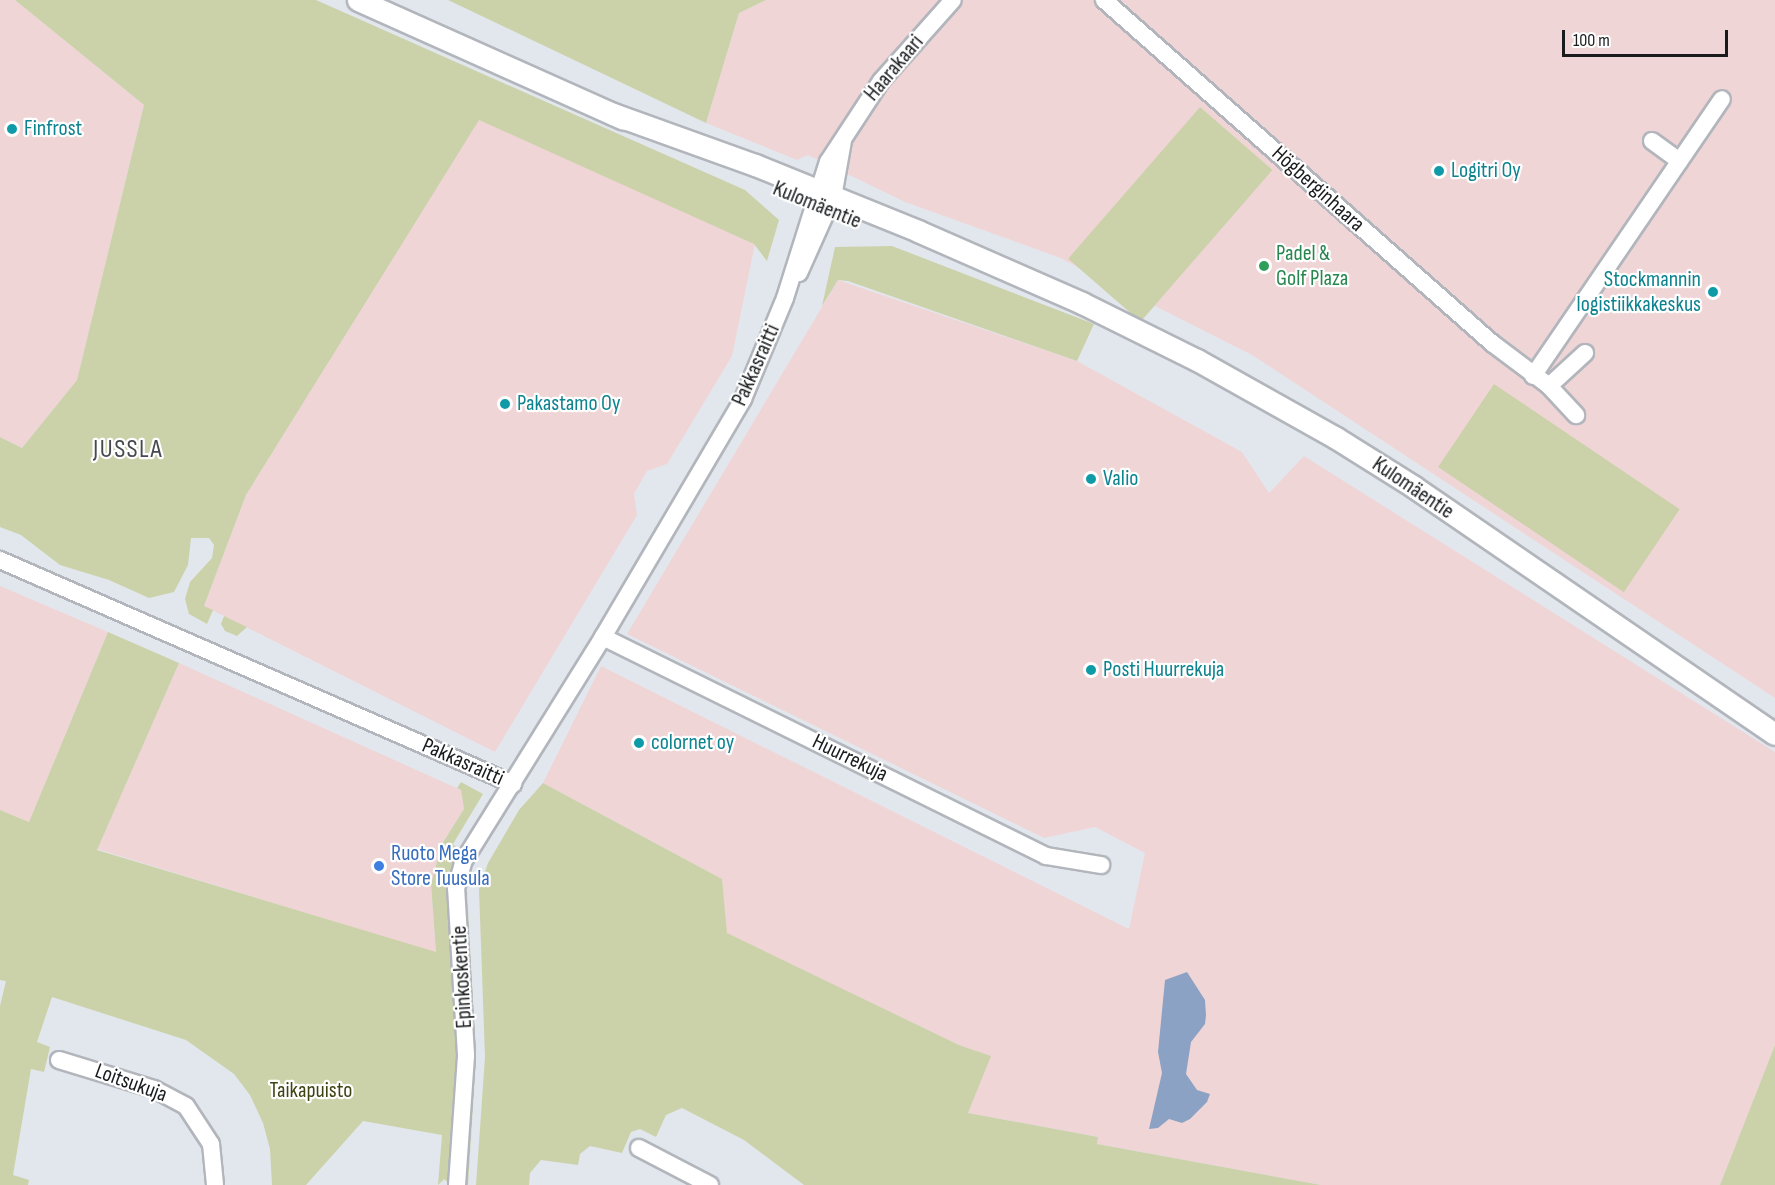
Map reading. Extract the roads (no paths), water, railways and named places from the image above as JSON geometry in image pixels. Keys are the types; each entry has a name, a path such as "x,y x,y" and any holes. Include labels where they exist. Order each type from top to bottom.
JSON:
{"main road":[{"name":"Kulomäentie","path":"358,0 613,114 723,168 823,200 1028,281 1197,360 1336,438 1775,734"}],"street":[{"name":"Haarakaari","path":"823,200 843,141 881,81 952,0"},
{"name":"Högberginhaara","path":"1104,0 1533,376 1549,386 1576,415"},
{"path":"1533,376 1722,99"},
{"path":"1652,141 1680,160"},
{"name":"Pakkasraitti","path":"0,560 513,784 603,637 743,399 823,200"},
{"path":"1549,386 1585,353"},
{"name":"Huurrekuja","path":"603,637 1046,856 1101,865"},
{"name":"Epinkoskentie","path":"457,1185 466,1055 457,881 468,853 513,784"},
{"name":"Loitsukuja","path":"59,1060 154,1089 186,1106 211,1144 215,1185"},
{"path":"639,1148 710,1185"}],"water":[{"path":"1187,972 1205,1000 1206,1015 1205,1024 1191,1042 1186,1074 1197,1090 1210,1094 1207,1102 1190,1119 1182,1123 1169,1119 1158,1128 1149,1129 1162,1073 1158,1052 1165,980"}],"place":[{"name":"Finfrost","path":"12,129"},
{"name":"Logitri Oy","path":"1439,171"},
{"name":"Padel & Golf Plaza","path":"1264,266"},
{"name":"Stockmannin logistiikkakeskus","path":"1713,292"},
{"name":"Pakastamo Oy","path":"505,404"},
{"name":"Valio","path":"1091,479"},
{"name":"Posti Huurrekuja","path":"1091,670"},
{"name":"colornet oy","path":"639,743"},
{"name":"Ruoto Mega Store Tuusula","path":"379,866"}],"district":[{"name":"JUSSLA","path":"128,450"}],"park label":[{"name":"Taikapuisto","path":"311,1091"}]}
